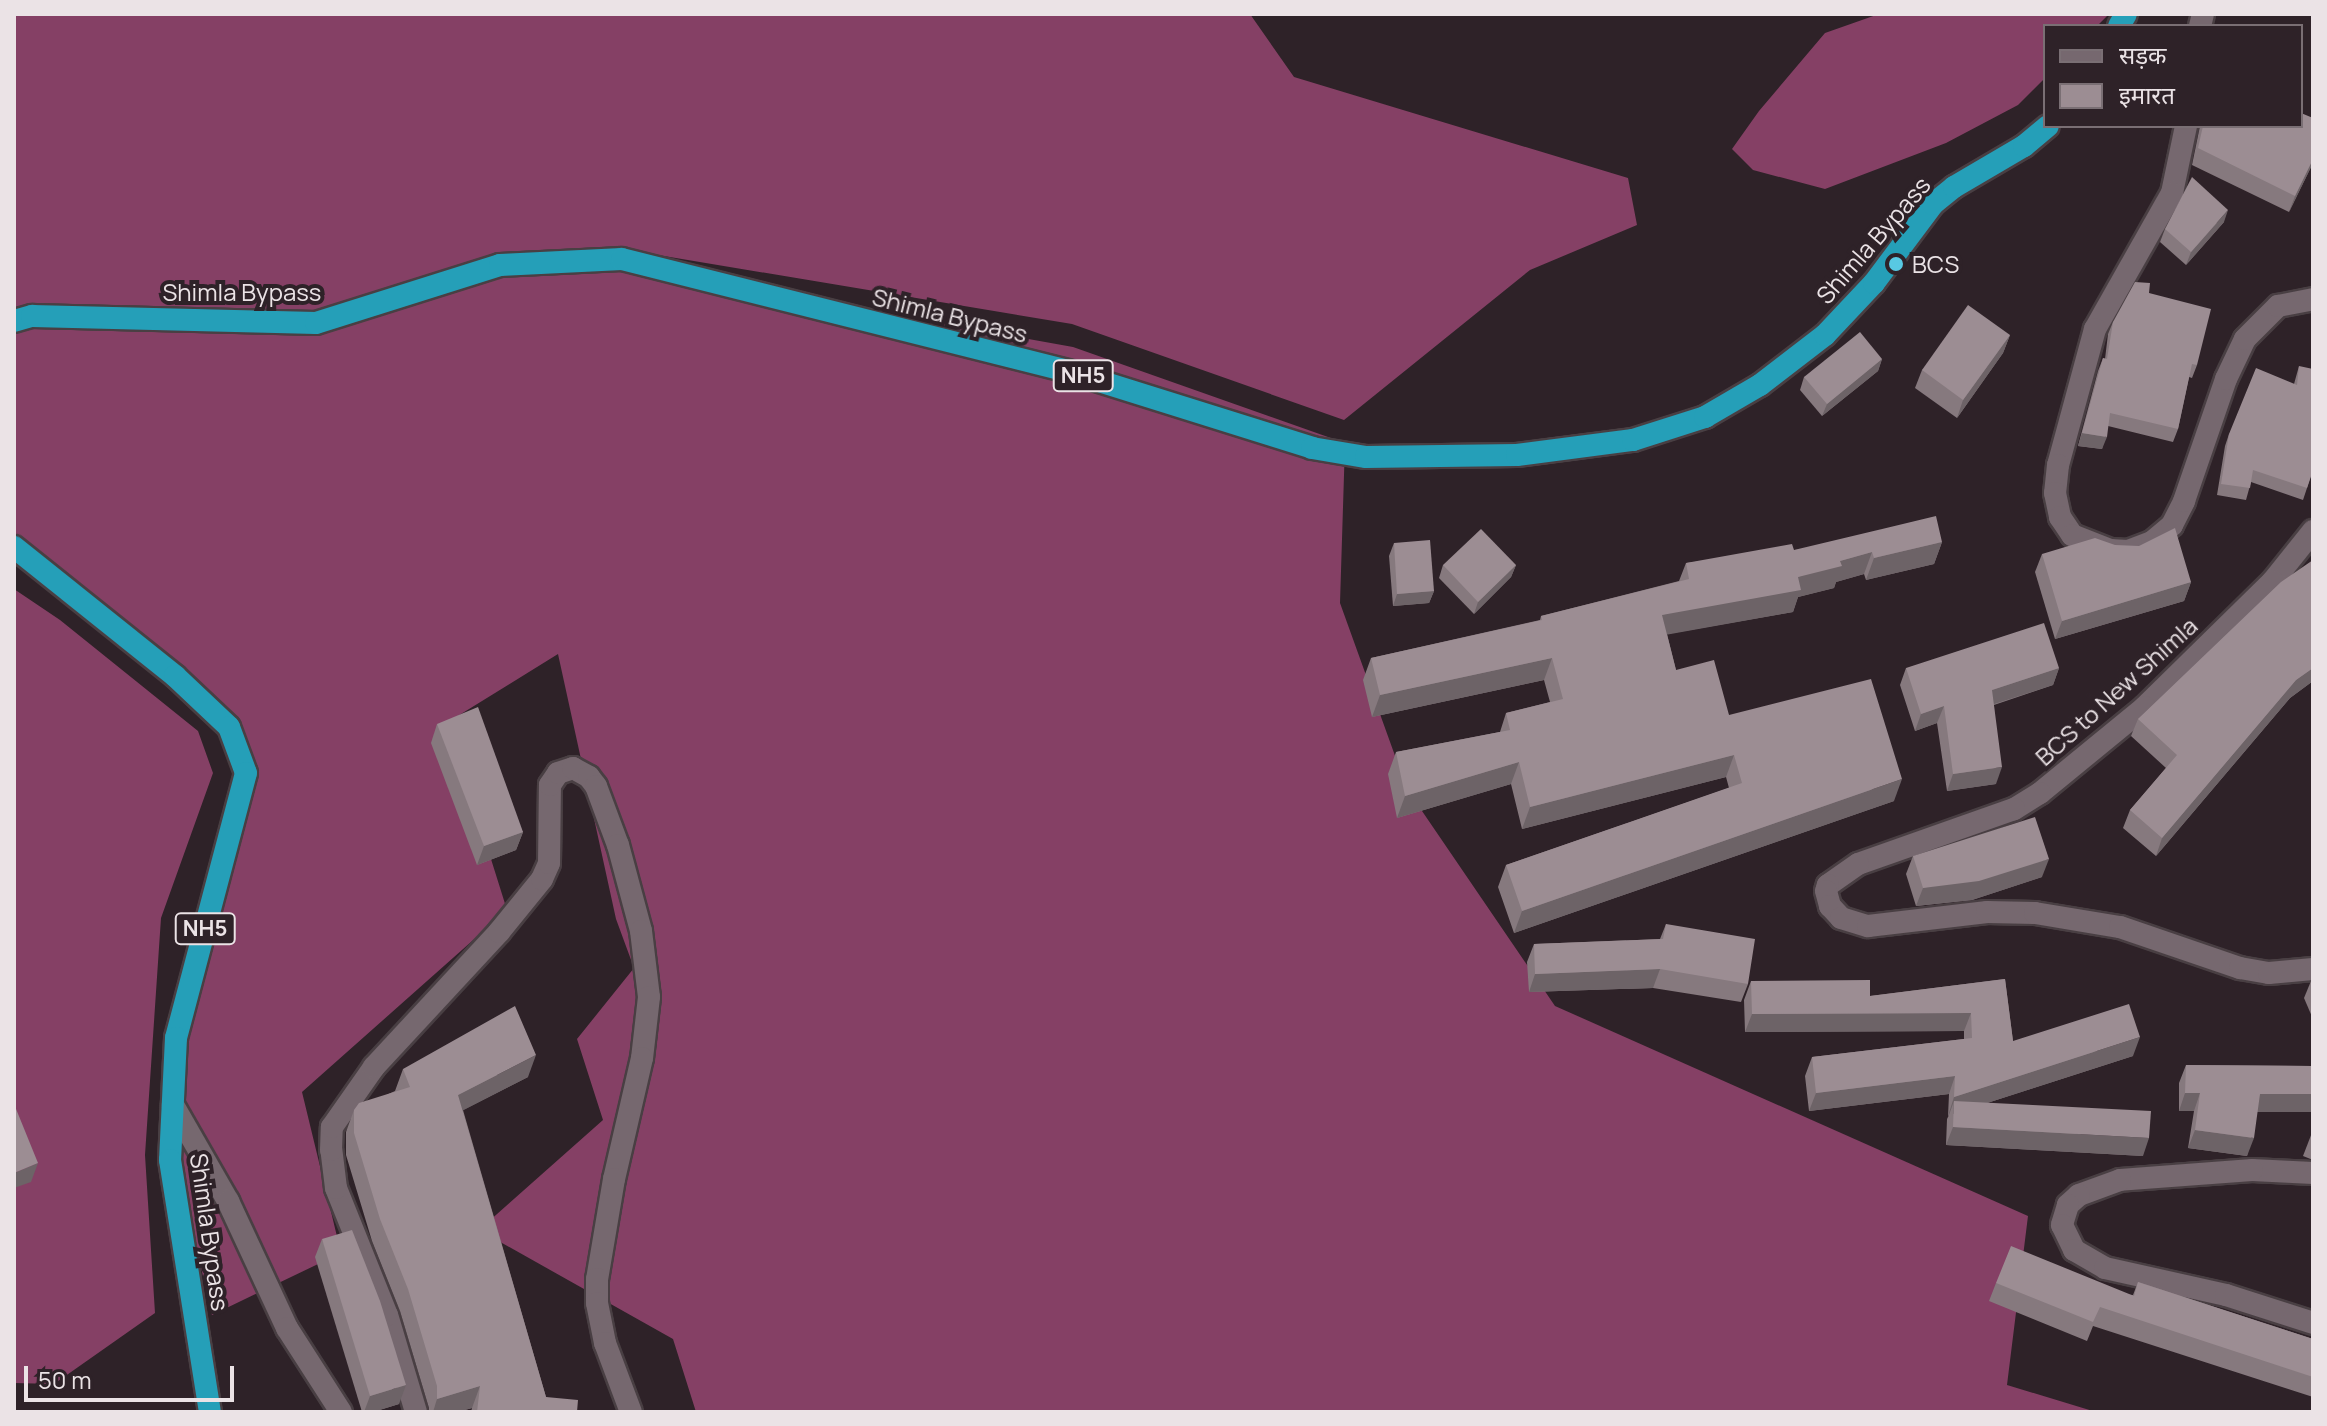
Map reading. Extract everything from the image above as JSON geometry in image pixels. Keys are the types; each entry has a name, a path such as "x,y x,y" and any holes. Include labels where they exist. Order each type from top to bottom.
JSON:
{"highway":[{"name":"Shimla Bypass","path":"14,321 32,316 316,323 500,265 622,259 1067,371 1312,448 1366,457 1517,455 1633,440 1705,417 1760,385 1825,335 1874,283 1933,204 1954,187 2024,146 2046,128"},
{"name":"Shimla Bypass","path":"14,547 175,676 229,727 246,773 176,1038 170,1160 210,1412"}],"street":[{"path":"2185,128 2166,205 2106,304 2095,329 2058,465 2055,493 2060,517 2072,535 2110,550 2128,551 2152,542 2172,525 2184,501 2226,379 2245,339 2278,306 2313,299"},
{"name":"BCS to New Shimla","path":"2313,531 2273,581 2145,707 2040,793 2014,809 1858,864 1828,885 1826,891 1830,906 1841,918 1868,926 1987,912 2035,913 2120,927 2240,968 2269,973 2313,969"},
{"path":"416,1412 387,1315 336,1188 331,1150 332,1127 374,1067 499,932 542,879 550,851 550,785 558,773 573,768 589,777 596,786 618,845 641,931 649,997 642,1058 597,1279 597,1303 605,1343 631,1412"},
{"path":"173,1105 228,1201 287,1328 341,1412"},
{"path":"2313,1173 2252,1170 2120,1180 2079,1195 2068,1205 2062,1225 2074,1250 2105,1268 2226,1295 2313,1323"}],"shaded area":[{"path":"14,14 1250,14 1294,77 1628,178 1637,225 1530,270 1344,420 1072,324 622,249 313,314 14,308"},
{"path":"1879,14 2109,14 2099,24 2043,24 2043,80 2018,105 1946,143 1825,189 1753,170 1732,149 1759,111 1825,33"},
{"path":"623,266 1073,347 1345,443 1340,603 1407,789 1555,1006 2028,1216 2007,1385 2096,1412 696,1412 673,1339 479,1230 603,1120 577,1039 634,968 616,919 558,654 448,722 507,910 302,1092 341,1253 212,1315 176,1159 183,1039 253,772 234,722 14,539 14,327 34,322 318,329 503,271"},
{"path":"14,589 60,620 198,731 213,773 161,918 145,1155 155,1313 54,1384 14,1383"}],"building":[{"path":"2303,114 2313,118 2313,159 2295,196 2198,148 2203,128 2303,128"},
{"path":"2192,177 2228,210 2191,252 2165,229"},
{"path":"2135,282 2150,283 2149,293 2211,309 2197,365 2192,364 2178,429 2110,413 2107,437 2082,433 2103,358 2107,359 2113,322"},
{"path":"1968,305 2010,335 1963,400 1922,370"},
{"path":"1860,332 1882,359 1827,404 1804,377"},
{"path":"2299,366 2313,369 2313,470 2307,488 2253,470 2250,488 2221,484 2229,434 2256,368 2297,385"},
{"path":"1936,516 1942,542 1874,558 1872,552 1840,561 1842,566 1798,577 1801,590 1662,615 1676,670 1714,660 1729,715 1871,679 1902,779 1522,911 1506,865 1742,783 1734,755 1530,807 1519,762 1405,796 1396,752 1510,730 1506,713 1563,699 1552,658 1380,695 1371,658 1542,620 1541,616 1689,579 1686,563 1792,544 1794,550"},
{"path":"2175,528 2191,582 2062,621 2042,554 2095,538 2115,545 2139,546"},
{"path":"1481,529 1516,565 1478,602 1443,565"},
{"path":"1430,540 1434,591 1397,594 1394,543"},
{"path":"2313,560 2313,668 2296,680 2162,838 2130,810 2177,755 2138,719 2281,582"},
{"path":"2044,623 2059,668 1992,690 2002,767 1953,774 1944,706 1921,714 1906,668"},
{"path":"478,707 523,832 484,846 437,724"},
{"path":"2035,817 2049,859 1979,881 1923,888 1913,856"},
{"path":"1666,924 1755,939 1748,984 1660,969 1535,974 1534,944 1663,939"},
{"path":"2005,979 2013,1041 2129,1004 2140,1037 1954,1097 1955,1076 1816,1093 1812,1057 1972,1038 1971,1013 1752,1014 1751,981 1870,980 1870,996"},
{"path":"515,1006 536,1055 458,1095 546,1397 578,1400 577,1412 477,1412 480,1386 437,1399 437,1386 408,1289 380,1219 354,1133 354,1110 359,1103 410,1087 403,1069"},
{"path":"2186,1065 2313,1066 2313,1094 2260,1094 2254,1138 2195,1130 2200,1093 2185,1093"},
{"path":"1954,1101 2151,1111 2149,1138 1953,1127"},
{"path":"14,1104 38,1163 14,1173"},
{"path":"352,1230 380,1301 406,1385 370,1396 322,1239"},
{"path":"2011,1246 2134,1296 2138,1282 2313,1339 2313,1377 2100,1307 2093,1322 1996,1283"}],"place":[{"name":"BCS","path":"1896,264"}]}
